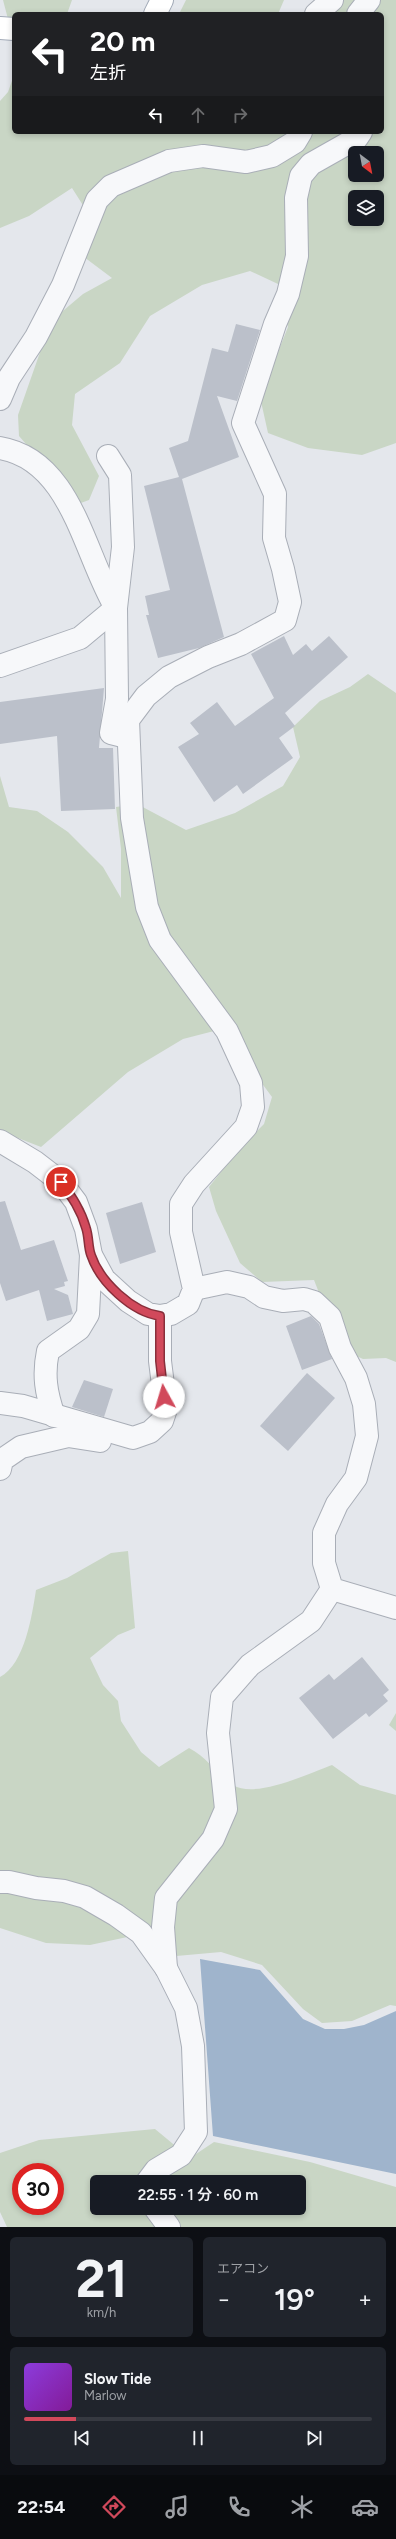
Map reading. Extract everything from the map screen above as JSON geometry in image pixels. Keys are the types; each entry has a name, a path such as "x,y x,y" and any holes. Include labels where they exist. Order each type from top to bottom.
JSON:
{"main road":[{"path":"156,12 162,0"},
{"path":"0,28 12,29"}],"street":[{"path":"318,12 332,0"},
{"path":"360,12 369,0"},
{"path":"0,399 9,378 36,337 63,285 97,200 111,186 169,161 203,156 246,162 272,156 295,142 300,134"},
{"path":"91,1255 104,1279 128,1301 148,1314 160,1316 171,1314 188,1304 194,1289 181,1232 181,1204 194,1184 246,1127 253,1107 251,1083 227,1031 160,940 147,907 132,818 127,737 128,720 146,696 169,677 208,657 241,644 285,620 290,602 283,569 274,538 275,494 243,424 275,324 288,294 297,256 296,198 301,176 311,164 357,138 360,134"},
{"path":"0,448 15,450 46,471 68,502 104,588 116,608"},
{"path":"108,456 120,475 123,547 116,608 117,699 110,733 127,737"},
{"path":"0,666 80,638 116,608"},
{"path":"0,1141 35,1162 61,1182 76,1202 86,1229 91,1255 88,1314 79,1329 48,1351 44,1368 46,1393 54,1416"},
{"path":"194,1289 227,1282 249,1287 264,1297 283,1301 304,1299 314,1302 330,1317 340,1348 356,1378 362,1397 367,1436 356,1478 337,1504 324,1533 324,1563 332,1588"},
{"path":"0,1403 23,1406 133,1438 150,1432 162,1421 166,1409 160,1361 160,1316"},
{"path":"0,1469 2,1460 21,1447 68,1436 97,1442 117,1434"},
{"path":"332,1588 396,1608"},
{"path":"166,1968 163,1927 166,1898 212,1839 226,1809 218,1733 222,1697 250,1665 311,1621 332,1588"},
{"path":"0,1882 64,1890 85,1898 116,1915 141,1933 166,1968 186,2008 188,2016 193,2046 196,2132 181,2155 156,2170 152,2175"},
{"path":"160,2215 169,2227"}],"green space":[{"path":"3,0 72,0 68,12 12,12 12,34"},
{"path":"186,0 284,0 279,12 180,12"},
{"path":"319,0 396,0 396,443 362,455 308,448 268,433 260,397 288,327 278,284 250,271 202,285 150,316 120,363 75,394 72,425 99,476 89,500 78,504 19,436 18,415 51,321 83,294 112,278 72,248 86,210 72,188 29,216 0,228 0,101 8,92 12,81 12,134 384,134 384,12 321,12"},
{"path":"368,674 396,693 396,1362 386,1358 363,1359 341,1349 314,1280 262,1282 240,1263 216,1211 209,1187 240,1148 264,1124 272,1097 242,1056 214,1031 183,1039 128,1072 41,1147 0,1131 0,776 9,807 37,811 68,832 103,867 121,898 121,849 116,807 137,804 186,830 235,813 283,786 300,757 293,727 320,701 350,687"},
{"path":"128,1551 135,1628 118,1635 90,1658 103,1685 118,1701 121,1721 141,1752 159,1767 189,1748 202,1757 227,1781 243,1789 255,1789 282,1784 332,1765 360,1785 396,1795 396,2006 390,2005 352,2021 322,2023 303,2009 262,1965 221,1952 154,1958 132,1936 90,1945 46,1943 0,1928 0,1677 9,1671 16,1661 26,1638 36,1590 67,1578 111,1553"},
{"path":"396,1713 396,1731 389,1725"},
{"path":"155,2129 190,2158 214,2142 310,2162 396,2187 396,2227 7,2227 0,2212 0,2153 39,2140"}],"water":[{"path":"200,1959 260,1970 303,2019 325,2029 344,2029 364,2025 396,2011 396,2174 213,2136"}],"building":[{"path":"236,324 260,330 237,401 217,396 239,457 182,479 224,637 199,648 158,658 146,615 149,615 145,596 170,590 144,486 179,477 169,448 188,441 212,348 228,352"},
{"path":"284,636 293,655 306,644 312,651 329,636 348,657 285,713 295,726 279,738 293,758 243,794 237,785 214,802 178,747 199,734 190,723 217,702 235,726 274,698 251,654"},
{"path":"104,688 99,748 113,748 115,809 61,811 57,736 0,744 0,702"},
{"path":"5,1201 21,1250 54,1240 68,1281 64,1282 65,1286 54,1289 68,1295 73,1314 47,1321 39,1290 6,1301 0,1283 0,1202"},
{"path":"142,1202 156,1252 120,1264 106,1213"},
{"path":"311,1316 319,1324 332,1359 302,1370 286,1326"},
{"path":"307,1373 335,1398 288,1451 260,1426"},
{"path":"84,1380 113,1389 104,1417 72,1407"},
{"path":"362,1657 389,1690 383,1695 388,1701 369,1717 366,1713 333,1739 299,1698 329,1674 334,1680"}],"route":[{"path":"61,1182 76,1202 86,1229 91,1255 104,1279 128,1301 148,1314 160,1316 160,1361 164,1397"}]}
